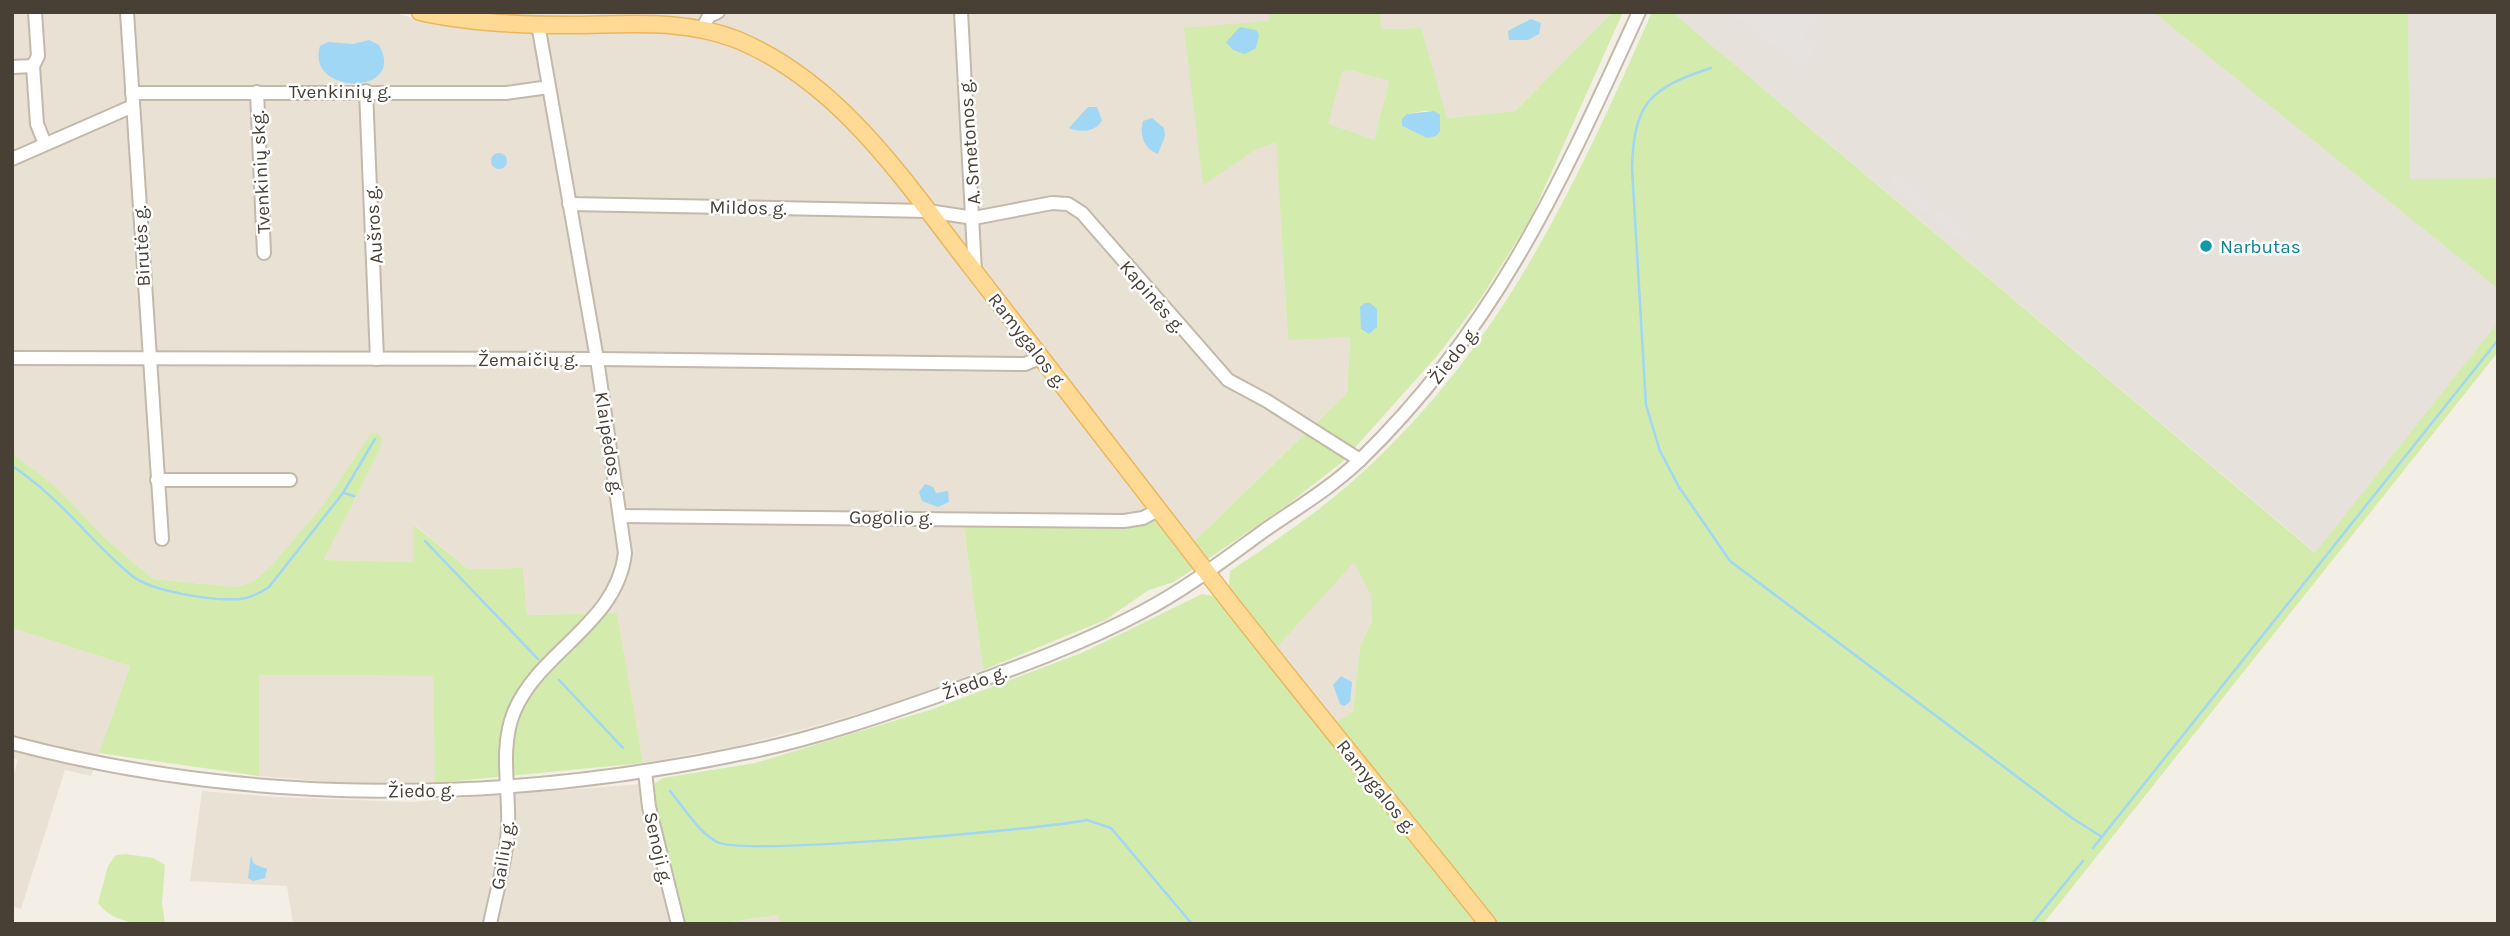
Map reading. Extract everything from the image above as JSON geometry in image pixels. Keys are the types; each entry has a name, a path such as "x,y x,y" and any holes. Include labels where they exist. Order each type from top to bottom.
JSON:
{"main road":[{"name":"Ramygalos g.","path":"420,12 453,20 519,18 538,24 662,23 703,27 770,55 801,73 835,102 928,211 1207,573 1488,924"}],"street":[{"path":"35,12 38,57 33,66 37,124 45,144"},
{"name":"Birutės g.","path":"127,12 162,539"},
{"path":"703,27 709,16 718,12"},
{"name":"A. Smetonos g.","path":"961,12 975,272"},
{"name":"Žiedo g.","path":"12,743 127,768 258,786 403,791 508,786 645,771 748,753 876,718 1069,646 1142,612 1207,573 1360,460 1423,393 1480,320 1510,273 1554,195 1639,12"},
{"name":"Klaipėdos g.","path":"508,786 507,743 513,715 524,695 616,587 625,553 597,359 538,24"},
{"path":"12,67 33,66"},
{"name":"Tvenkinių g.","path":"12,159 132,99 257,92 506,93 549,87"},
{"name":"Aušros g.","path":"366,91 377,359"},
{"name":"Tvenkinių skg.","path":"257,92 264,253"},
{"name":"Kapinės g.","path":"928,211 974,218 1052,203 1068,204 1082,213 1228,380 1267,401 1360,460"},
{"name":"Mildos g.","path":"569,204 928,211"},
{"name":"Žemaičių g.","path":"12,359 597,359 1025,364 1042,357"},
{"path":"157,480 290,480"},
{"name":"Gogolio g.","path":"621,516 1124,521 1143,518 1158,510"},
{"name":"Senoji g.","path":"645,771 649,807 678,924"},
{"name":"Gailių g.","path":"489,924 508,833 508,786"}],"shaded area":[{"path":"12,12 390,12 440,25 522,32 697,32 773,62 834,110 900,187 1147,511 1124,517 962,515 983,670 895,703 819,725 742,745 643,763 617,613 527,615 523,568 468,569 415,525 414,562 324,560 379,451 375,432 371,433 323,505 272,565 253,582 235,587 153,579 106,539 56,487 12,453"},
{"path":"502,12 1269,12 1270,21 1203,184 1255,150 1276,141 1288,339 1350,337 1347,393 1192,543 909,176 829,88 780,53 728,29 699,21 557,18 501,15"},
{"path":"1380,12 1613,12 1515,111 1446,118 1421,28 1382,29"},
{"name":"Narbutas","path":"1672,12 2153,12 2498,289 2498,322 2316,553"},
{"path":"1730,12 1820,12 1803,35 1817,47 1801,67"},
{"path":"2408,12 2498,12 2498,178 2410,180"},
{"path":"1350,70 1389,81 1374,140 1327,125 1342,72"},
{"path":"1895,174 1933,205 1926,214 1888,183"},
{"path":"1939,209 1969,234 1962,242 1932,218"},
{"path":"1354,561 1372,595 1372,621 1360,646 1353,712 1336,722 1276,648"},
{"path":"12,628 130,666 91,776 65,770 21,909 12,906 12,780 18,760 12,758"},
{"path":"258,675 434,676 435,783 344,783 259,776"},
{"path":"654,783 651,786 678,914 684,924 293,924 287,886 190,881 202,791 411,802"},
{"path":"779,915 780,924 718,924"}],"green space":[{"path":"1269,12 1380,12 1382,29 1421,28 1447,118 1515,111 1613,12 1623,12 1530,220 1479,301 1437,356 1342,462 1287,505 1174,582 1149,590 1105,620 983,670 962,514 1124,517 1147,511 1182,553 1347,393 1350,337 1288,340 1276,142 1255,150 1203,185 1184,28 1269,21","holes":["1350,70 1389,81 1374,140 1328,124 1342,72","1434,111 1427,138 1402,126 1407,114"]},
{"path":"1652,12 1672,12 2315,553 2498,322 2498,352 2043,924 1497,924 1336,722 1353,712 1360,646 1372,621 1371,595 1354,562 1276,648 1229,586 1230,571 1346,487 1400,436 1447,382 1489,326 1560,207"},
{"path":"2153,12 2408,12 2410,179 2498,178 2498,289"},
{"path":"375,432 382,438 379,451 324,560 413,562 414,525 468,569 523,568 527,615 617,613 643,763 435,783 433,676 259,675 259,776 99,753 130,666 12,628 12,453 56,487 106,539 153,579 235,587 253,582 272,565 323,505 371,433"},
{"path":"1202,594 1213,596 1221,603 1479,924 780,924 778,915 718,924 684,924 678,914 651,786 663,778 755,763 933,709 1084,652"},
{"path":"116,855 153,858 165,865 162,903 165,924 119,919 98,903 108,866"}],"water":[{"path":"1531,19 1541,23 1539,34 1528,40 1509,40 1508,31"},
{"path":"1240,27 1256,30 1259,35 1256,48 1245,54 1233,50 1226,42"},
{"path":"369,40 379,45 384,62 380,74 369,81 340,81 327,74 319,62 320,46 328,42 353,44"},
{"path":"1088,107 1097,107 1102,120 1099,124 1088,130 1069,128"},
{"path":"1434,111 1440,115 1440,131 1436,136 1427,138 1402,126 1402,119 1407,114"},
{"path":"1152,118 1164,128 1165,136 1158,154 1149,149 1142,136 1143,121"},
{"path":"499,153 505,155 505,167 499,169 493,167 491,161 493,155"},
{"path":"1370,303 1377,309 1377,327 1369,334 1361,329 1360,307"},
{"path":"925,484 933,487 936,493 948,491 949,502 938,507 922,501 919,492"},
{"path":"1341,676 1352,682 1350,702 1344,706 1340,704 1333,685"},
{"path":"251,856 254,864 267,869 265,878 253,881 248,878"}],"waterway":[{"path":"1711,68 1673,83 1649,101 1637,127 1633,146 1632,168 1646,405 1660,451 1679,487 1730,561 2072,818 2102,837"},
{"path":"2093,848 2498,340"},
{"path":"12,466 60,505 116,562 140,581 183,594 240,599 248,598 269,587 343,493 375,439"},
{"path":"344,493 354,496"},
{"path":"425,541 538,659"},
{"path":"559,680 623,748"},
{"path":"670,791 710,838 717,842 739,845 780,846 896,840 1087,820 1111,828 1192,924"},
{"path":"2032,924 2083,861"}],"place":[{"name":"Narbutas","path":"2206,246"}]}
